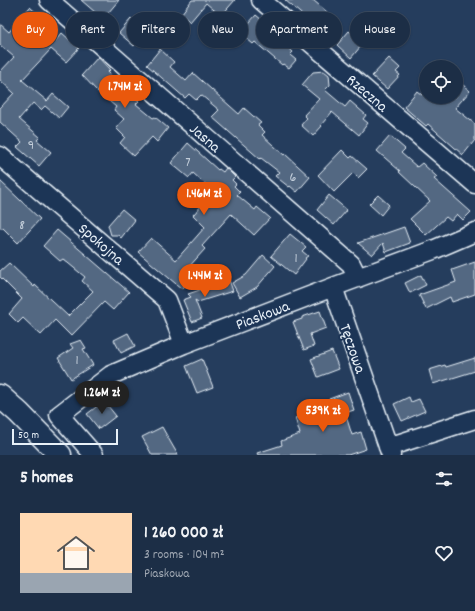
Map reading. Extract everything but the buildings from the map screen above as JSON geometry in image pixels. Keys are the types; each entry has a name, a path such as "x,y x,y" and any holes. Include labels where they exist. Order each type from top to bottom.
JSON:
{"main road":[{"path":"0,396 19,413 60,455"}],"street":[{"name":"Jasna","path":"49,0 351,264 358,278"},
{"name":"Rzeczna","path":"261,0 475,184"},
{"name":"Spokojna","path":"0,156 167,300 184,344"},
{"name":"Piaskowa","path":"94,455 58,415 111,375 184,344 433,250 475,232"},
{"name":"Tęczowa","path":"333,287 390,451"},
{"path":"390,451 475,419"}]}
